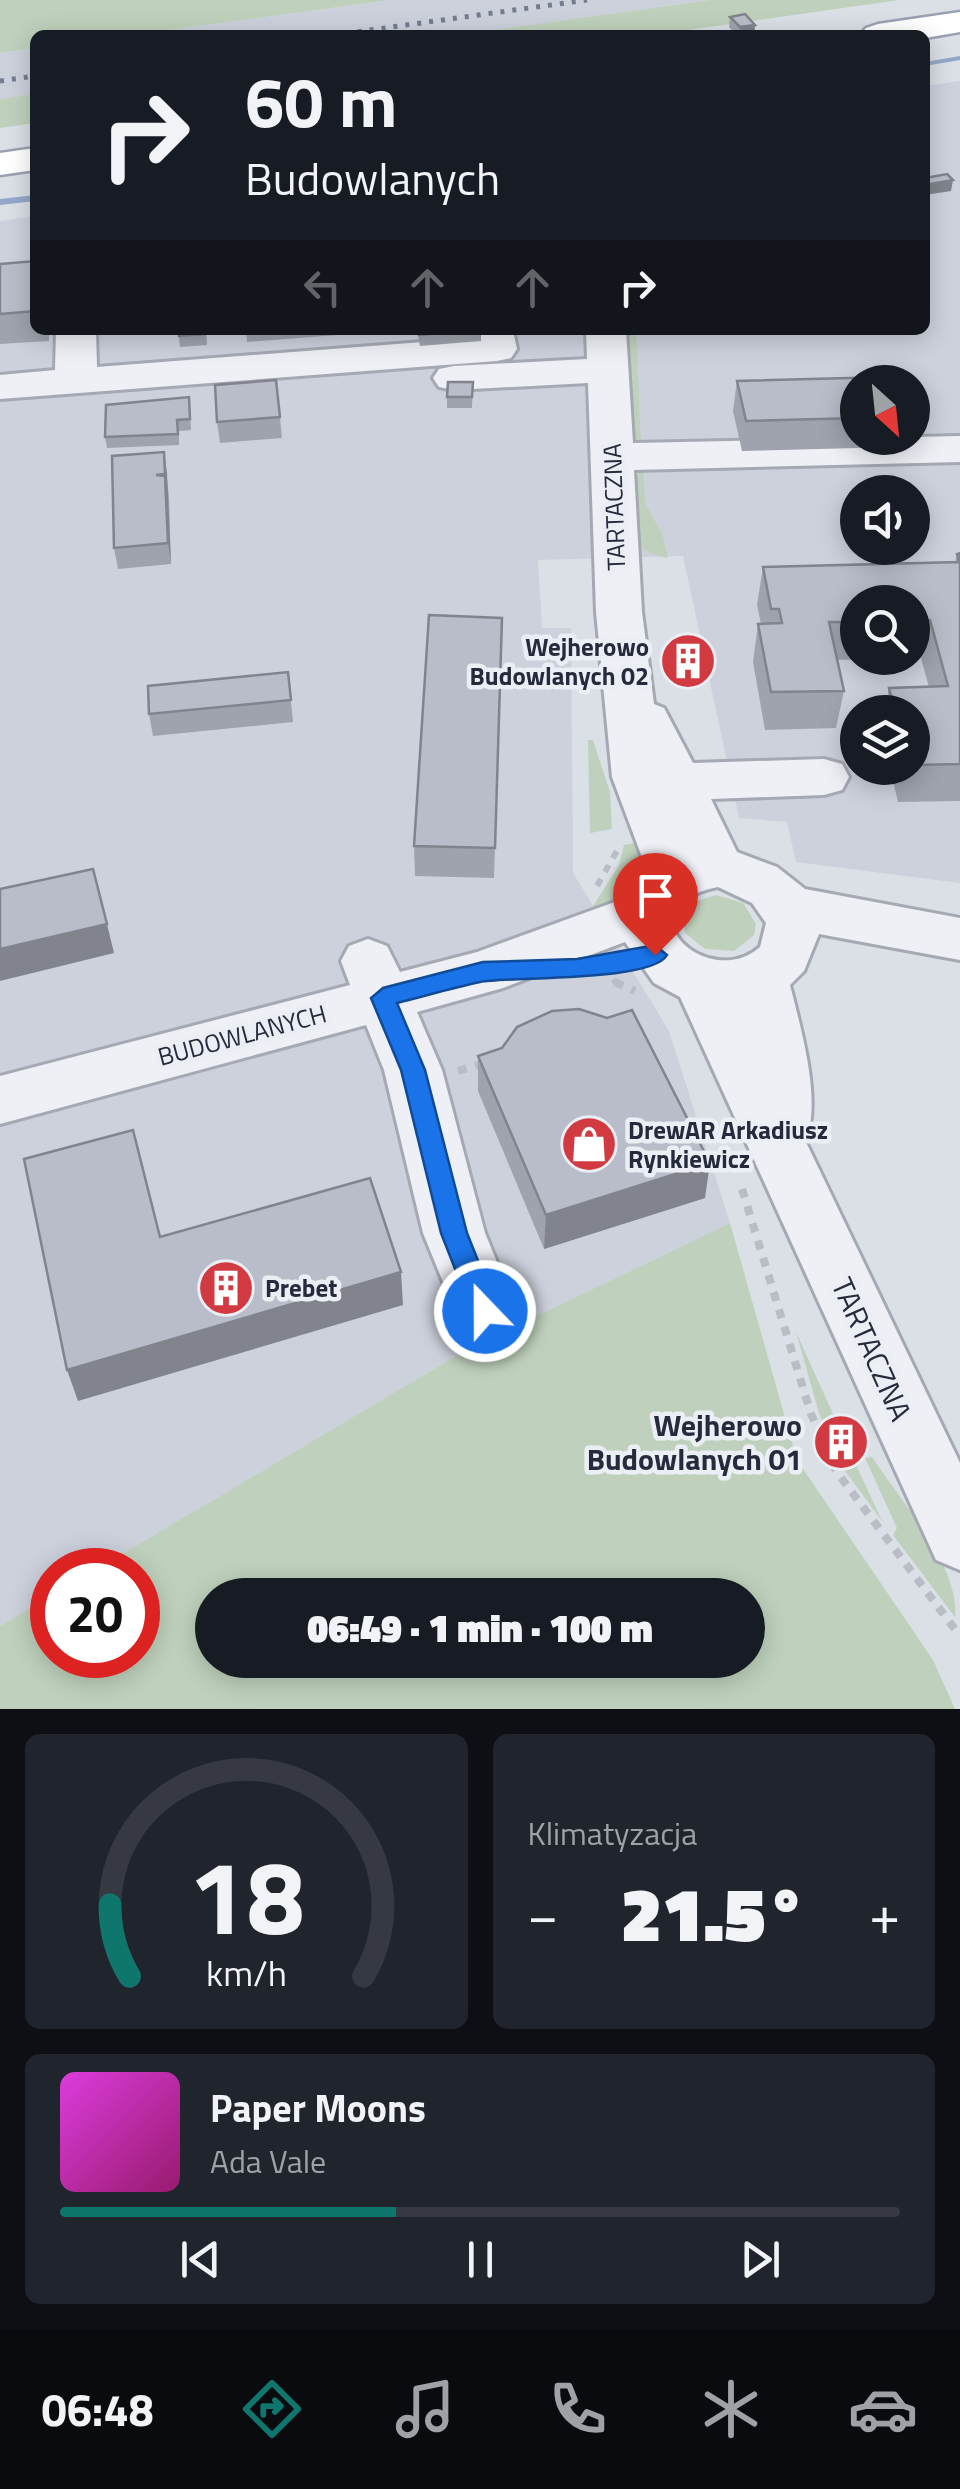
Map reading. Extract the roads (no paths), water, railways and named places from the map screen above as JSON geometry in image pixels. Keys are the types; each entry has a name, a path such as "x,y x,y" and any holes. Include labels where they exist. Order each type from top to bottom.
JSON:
{"main road":[{"path":"910,30 960,22"},
{"path":"930,50 960,46"},
{"path":"0,164 30,160"},
{"path":"0,188 30,185"}],"street":[{"path":"76,335 76,382"},
{"path":"0,388 498,350 495,335"},
{"path":"371,384 607,350"},
{"name":"TARTACZNA","path":"607,350 619,612 637,778 678,918 884,1378 960,1536"},
{"path":"612,457 960,449"},
{"name":"TARTACZNA","path":"628,683 677,782 678,918"},
{"path":"677,782 824,777"},
{"path":"678,918 746,873 771,887 779,945"},
{"name":"BUDOWLANYCH","path":"0,1100 375,980 577,968 678,918 732,984 779,945 853,948 948,938"},
{"name":"TARTACZNA","path":"779,945 773,1030 788,1159"},
{"path":"375,980 413,1070 454,1233 485,1311"}],"waterway":[{"path":"930,63 960,58"},
{"path":"0,202 30,199"}],"railway":[{"path":"370,30 587,0"},
{"path":"0,81 30,77"}],"place":[{"name":"Wejherowo Budowlanych 02","path":"688,661"},
{"name":"DrewAR Arkadiusz Rynkiewicz","path":"589,1144"},
{"name":"Prebet","path":"226,1288"},
{"name":"Wejherowo Budowlanych 01","path":"841,1442"}]}
